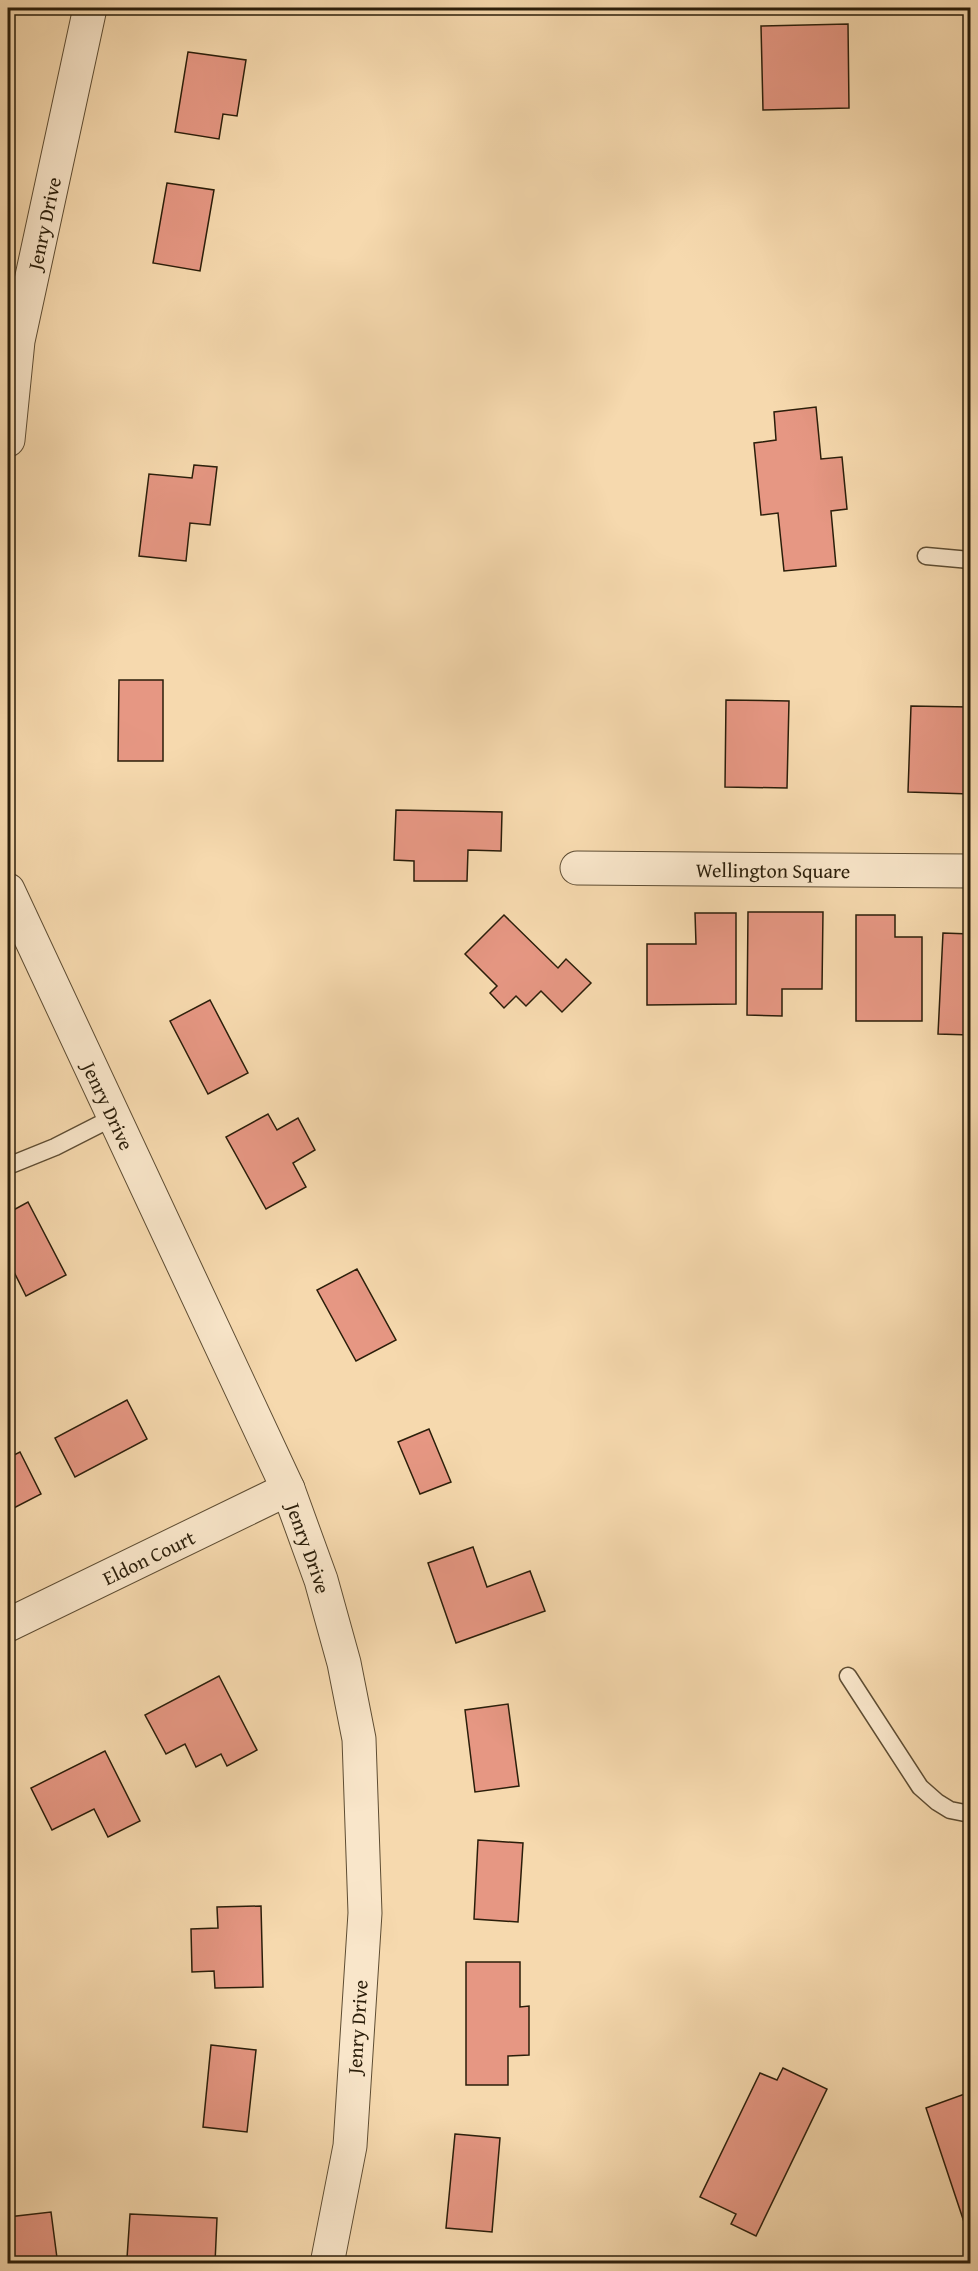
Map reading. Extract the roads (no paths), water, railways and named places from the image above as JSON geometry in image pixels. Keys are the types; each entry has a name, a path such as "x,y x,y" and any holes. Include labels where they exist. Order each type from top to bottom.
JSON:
{"street":[{"name":"Jenry Drive","path":"8,441 13,341 90,8"},
{"name":"Wellington Square","path":"577,868 970,871"},
{"name":"Jenry Drive","path":"8,890 288,1489 321,1580 344,1663 359,1739 365,1913 350,2146 327,2264"},
{"name":"Eldon Court","path":"8,1625 288,1489"}],"lane":[{"path":"926,556 970,560"},
{"path":"8,1166 55,1148 114,1117"},
{"path":"848,1676 920,1787 950,1810 970,1814"}]}
